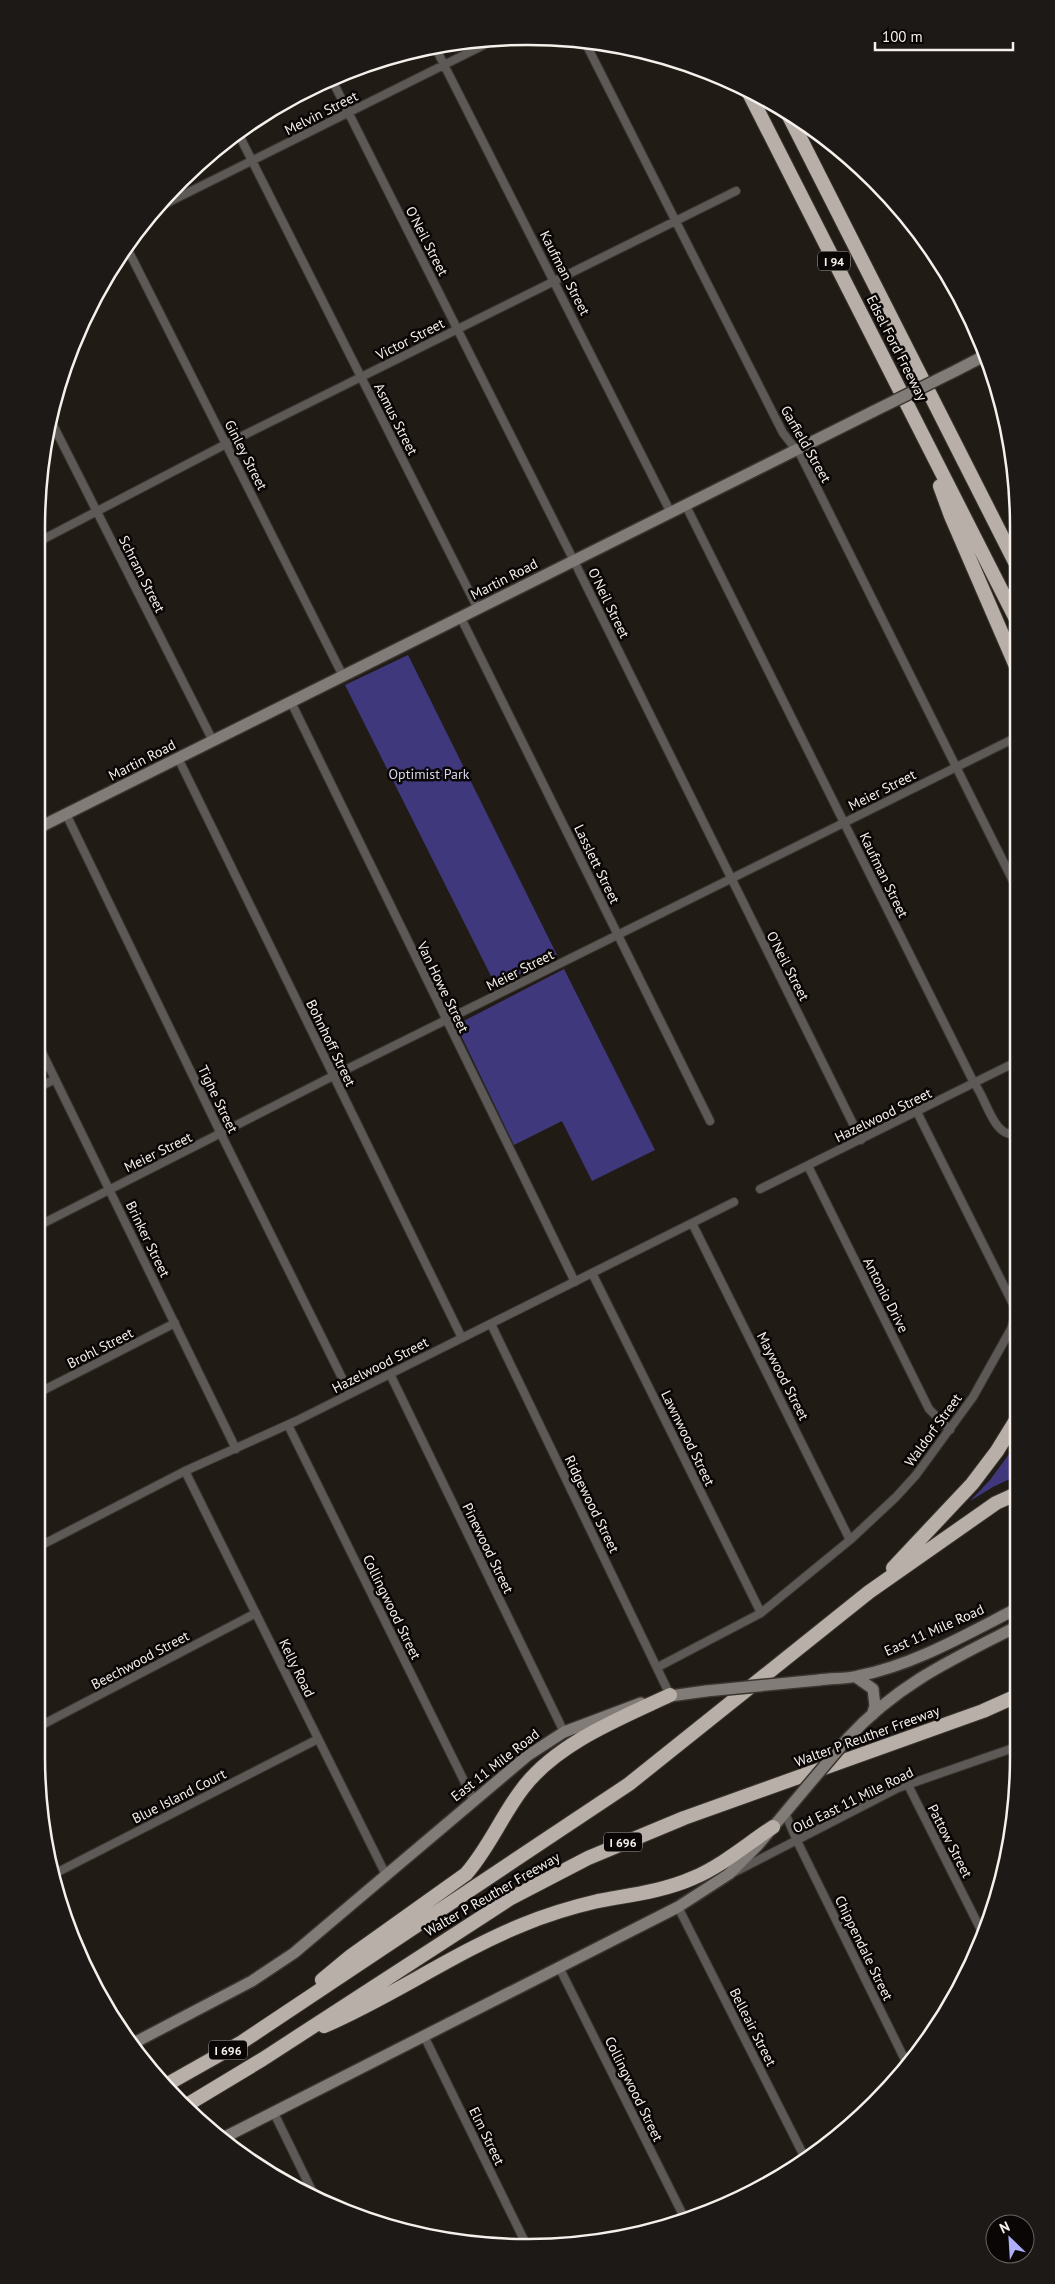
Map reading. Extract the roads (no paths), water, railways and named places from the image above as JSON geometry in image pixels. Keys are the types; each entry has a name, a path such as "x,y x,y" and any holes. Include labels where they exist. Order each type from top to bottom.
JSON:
{"highway":[{"name":"Edsel Ford Freeway","path":"753,102 1010,607"},
{"name":"Edsel Ford Freeway","path":"793,124 1010,552"},
{"path":"919,428 951,516 1010,652"},
{"path":"869,1592 972,1484 1010,1430"},
{"path":"869,1592 996,1503 1010,1497"},
{"name":"Walter P Reuther Freeway","path":"171,2082 242,2042 629,1784 869,1592"},
{"path":"290,2010 314,1986 351,1956 466,1874 478,1861 522,1790 540,1768 554,1756 622,1718 670,1695"},
{"path":"983,1712 1010,1698"},
{"path":"983,1712 1010,1706"},
{"name":"Walter P Reuther Freeway","path":"191,2102 295,2038 511,1898 588,1858 684,1818 983,1712"},
{"path":"295,2038 358,2012 495,1936 523,1924 575,1907 676,1884 693,1878 709,1870 773,1827"}],"main road":[{"name":"Martin Road","path":"45,824 979,359"},
{"name":"East 11 Mile Road","path":"138,2041 252,1981 294,1953 474,1799 527,1756 564,1732 614,1712 670,1695 856,1677 886,1668 938,1648 1010,1612"},
{"path":"229,2135 678,1907 729,1874 773,1827 848,1738 900,1691 934,1668 1010,1630"},
{"path":"856,1677 873,1689 875,1706 872,1715"}],"street":[{"name":"Melvin Street","path":"173,200 479,48"},
{"name":"Garfield Street","path":"588,49 783,433 797,450 1010,875"},
{"name":"Kaufman Street","path":"438,53 671,513"},
{"name":"O'Neil Street","path":"335,86 574,560 730,880 861,1140"},
{"name":"Asmus Street","path":"241,139 478,609"},
{"name":"Victor Street","path":"45,538 226,444 736,191"},
{"name":"Ginley Street","path":"130,254 343,676"},
{"name":"Schram Street","path":"55,429 213,741"},
{"name":"Kaufman Street","path":"686,506 974,1084 980,1091 998,1127 1005,1134 1010,1135"},
{"name":"Lasslett Street","path":"461,618 710,1121"},
{"name":"Van Howe Street","path":"291,702 575,1282"},
{"name":"Meier Street","path":"45,1222 333,1076 1010,740"},
{"name":"Bohnhoff Street","path":"178,758 462,1338"},
{"name":"Tighe Street","path":"66,814 220,1134 350,1394"},
{"name":"Brinker Street","path":"45,1058 236,1448"},
{"name":"Hazelwood Street","path":"760,1189 1010,1065"},
{"path":"45,1084 55,1079"},
{"name":"Waldorf Street","path":"917,1112 1010,1300"},
{"name":"Antonio Drive","path":"808,1166 929,1409 950,1430"},
{"name":"Hazelwood Street","path":"45,1543 186,1471 288,1425 734,1202"},
{"name":"Maywood Street","path":"692,1223 850,1540"},
{"name":"Lawnwood Street","path":"592,1273 761,1613"},
{"name":"Brohl Street","path":"45,1389 175,1323"},
{"name":"Ridgewood Street","path":"491,1324 670,1695"},
{"name":"Waldorf Street","path":"658,1667 761,1613 850,1540 896,1497 916,1475 950,1430 993,1364 1010,1331"},
{"name":"Pinewood Street","path":"390,1374 564,1732"},
{"name":"Collingwood Street","path":"288,1425 474,1799"},
{"name":"Kelly Road","path":"186,1471 386,1875"},
{"name":"Beechwood Street","path":"45,1723 256,1613"},
{"name":"Blue Island Court","path":"59,1872 318,1739"},
{"name":"Old East 11 Mile Road","path":"729,1874 908,1785 1010,1749"},
{"name":"Pattow Street","path":"908,1785 979,1926"},
{"name":"Chippendale Street","path":"785,1813 904,2058"},
{"name":"Belleair Street","path":"678,1907 802,2153"},
{"name":"Collingwood Street","path":"559,1967 682,2213"},
{"name":"Elm Street","path":"424,2036 524,2239"},
{"path":"274,2113 311,2188"}],"park label":[{"name":"Optimist Park","path":"429,774"}]}
